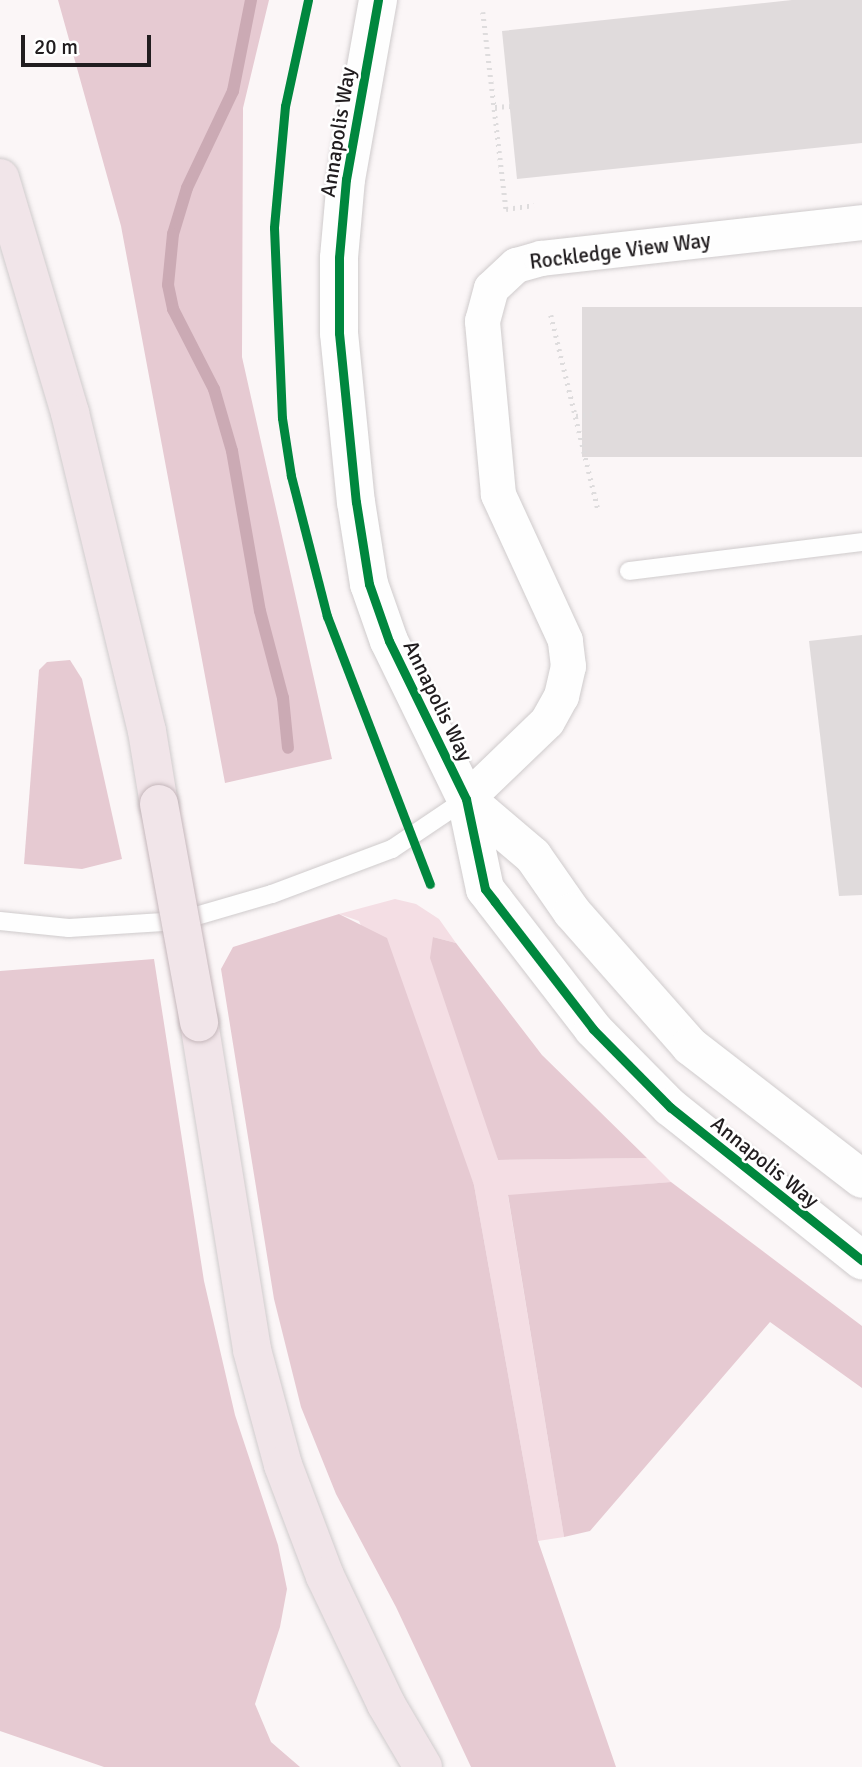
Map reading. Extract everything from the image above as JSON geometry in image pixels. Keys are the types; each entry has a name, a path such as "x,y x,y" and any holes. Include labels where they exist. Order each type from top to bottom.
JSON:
{"highway":[{"path":"0,178 69,413 147,731 199,1022 252,1350 283,1465 325,1576 386,1704 423,1767"}],"street":[{"name":"Annapolis Way","path":"378,0 346,178 339,258 343,402 369,584 389,642 466,799 485,889 593,1029 670,1107 862,1260"},
{"name":"Rockledge View Way","path":"466,799 547,721 561,696 568,666 565,640 498,494 482,321 491,288 516,265 541,258 862,222"},
{"name":"Annapolis Way","path":"466,799 533,856 572,912 690,1046 862,1179"}],"lane":[{"path":"629,570 862,542"},
{"path":"0,921 69,928 179,920 272,894 393,849 466,799"}],"path":[{"path":"483,12 506,209 534,205"},
{"path":"495,107 510,106"},
{"path":"551,315 598,509"},
{"path":"576,416 592,414"}],"shaded area":[{"path":"58,0 269,0 243,108 242,357 332,759 225,783 121,226"},
{"path":"70,660 82,679 122,859 82,869 24,864 39,670 47,662"},
{"path":"395,899 416,904 439,919 456,943 433,937 498,1160 647,1158 671,1182 508,1196 564,1537 538,1541 474,1185 359,921 339,914"},
{"path":"339,914 387,938 474,1185 538,1541 616,1767 471,1767 396,1607 336,1494 301,1407 274,1299 221,969 233,947"},
{"path":"433,937 456,943 542,1055 647,1158 498,1160 430,958"},
{"path":"154,959 204,1281 235,1415 278,1545 287,1589 280,1627 255,1704 271,1742 300,1767 104,1767 0,1731 0,971"},
{"path":"671,1182 862,1326 862,1388 770,1322 590,1531 564,1537 508,1195"}],"building":[{"path":"792,0 862,0 862,143 517,179 502,31"},
{"path":"582,307 862,307 862,457 582,457"},
{"path":"862,635 862,895 839,896 809,641"}],"waterway":[{"path":"251,0 233,91 187,188 173,234 168,285 173,309 214,389 232,451 260,611 283,698 288,748"}],"cycle path":[{"path":"308,0 285,106 274,228 282,418 291,476 327,616 430,884"},
{"path":"378,0 346,179 339,258 339,333 356,502 369,584 389,641 466,799 485,889 593,1029 670,1107 862,1260"}]}
